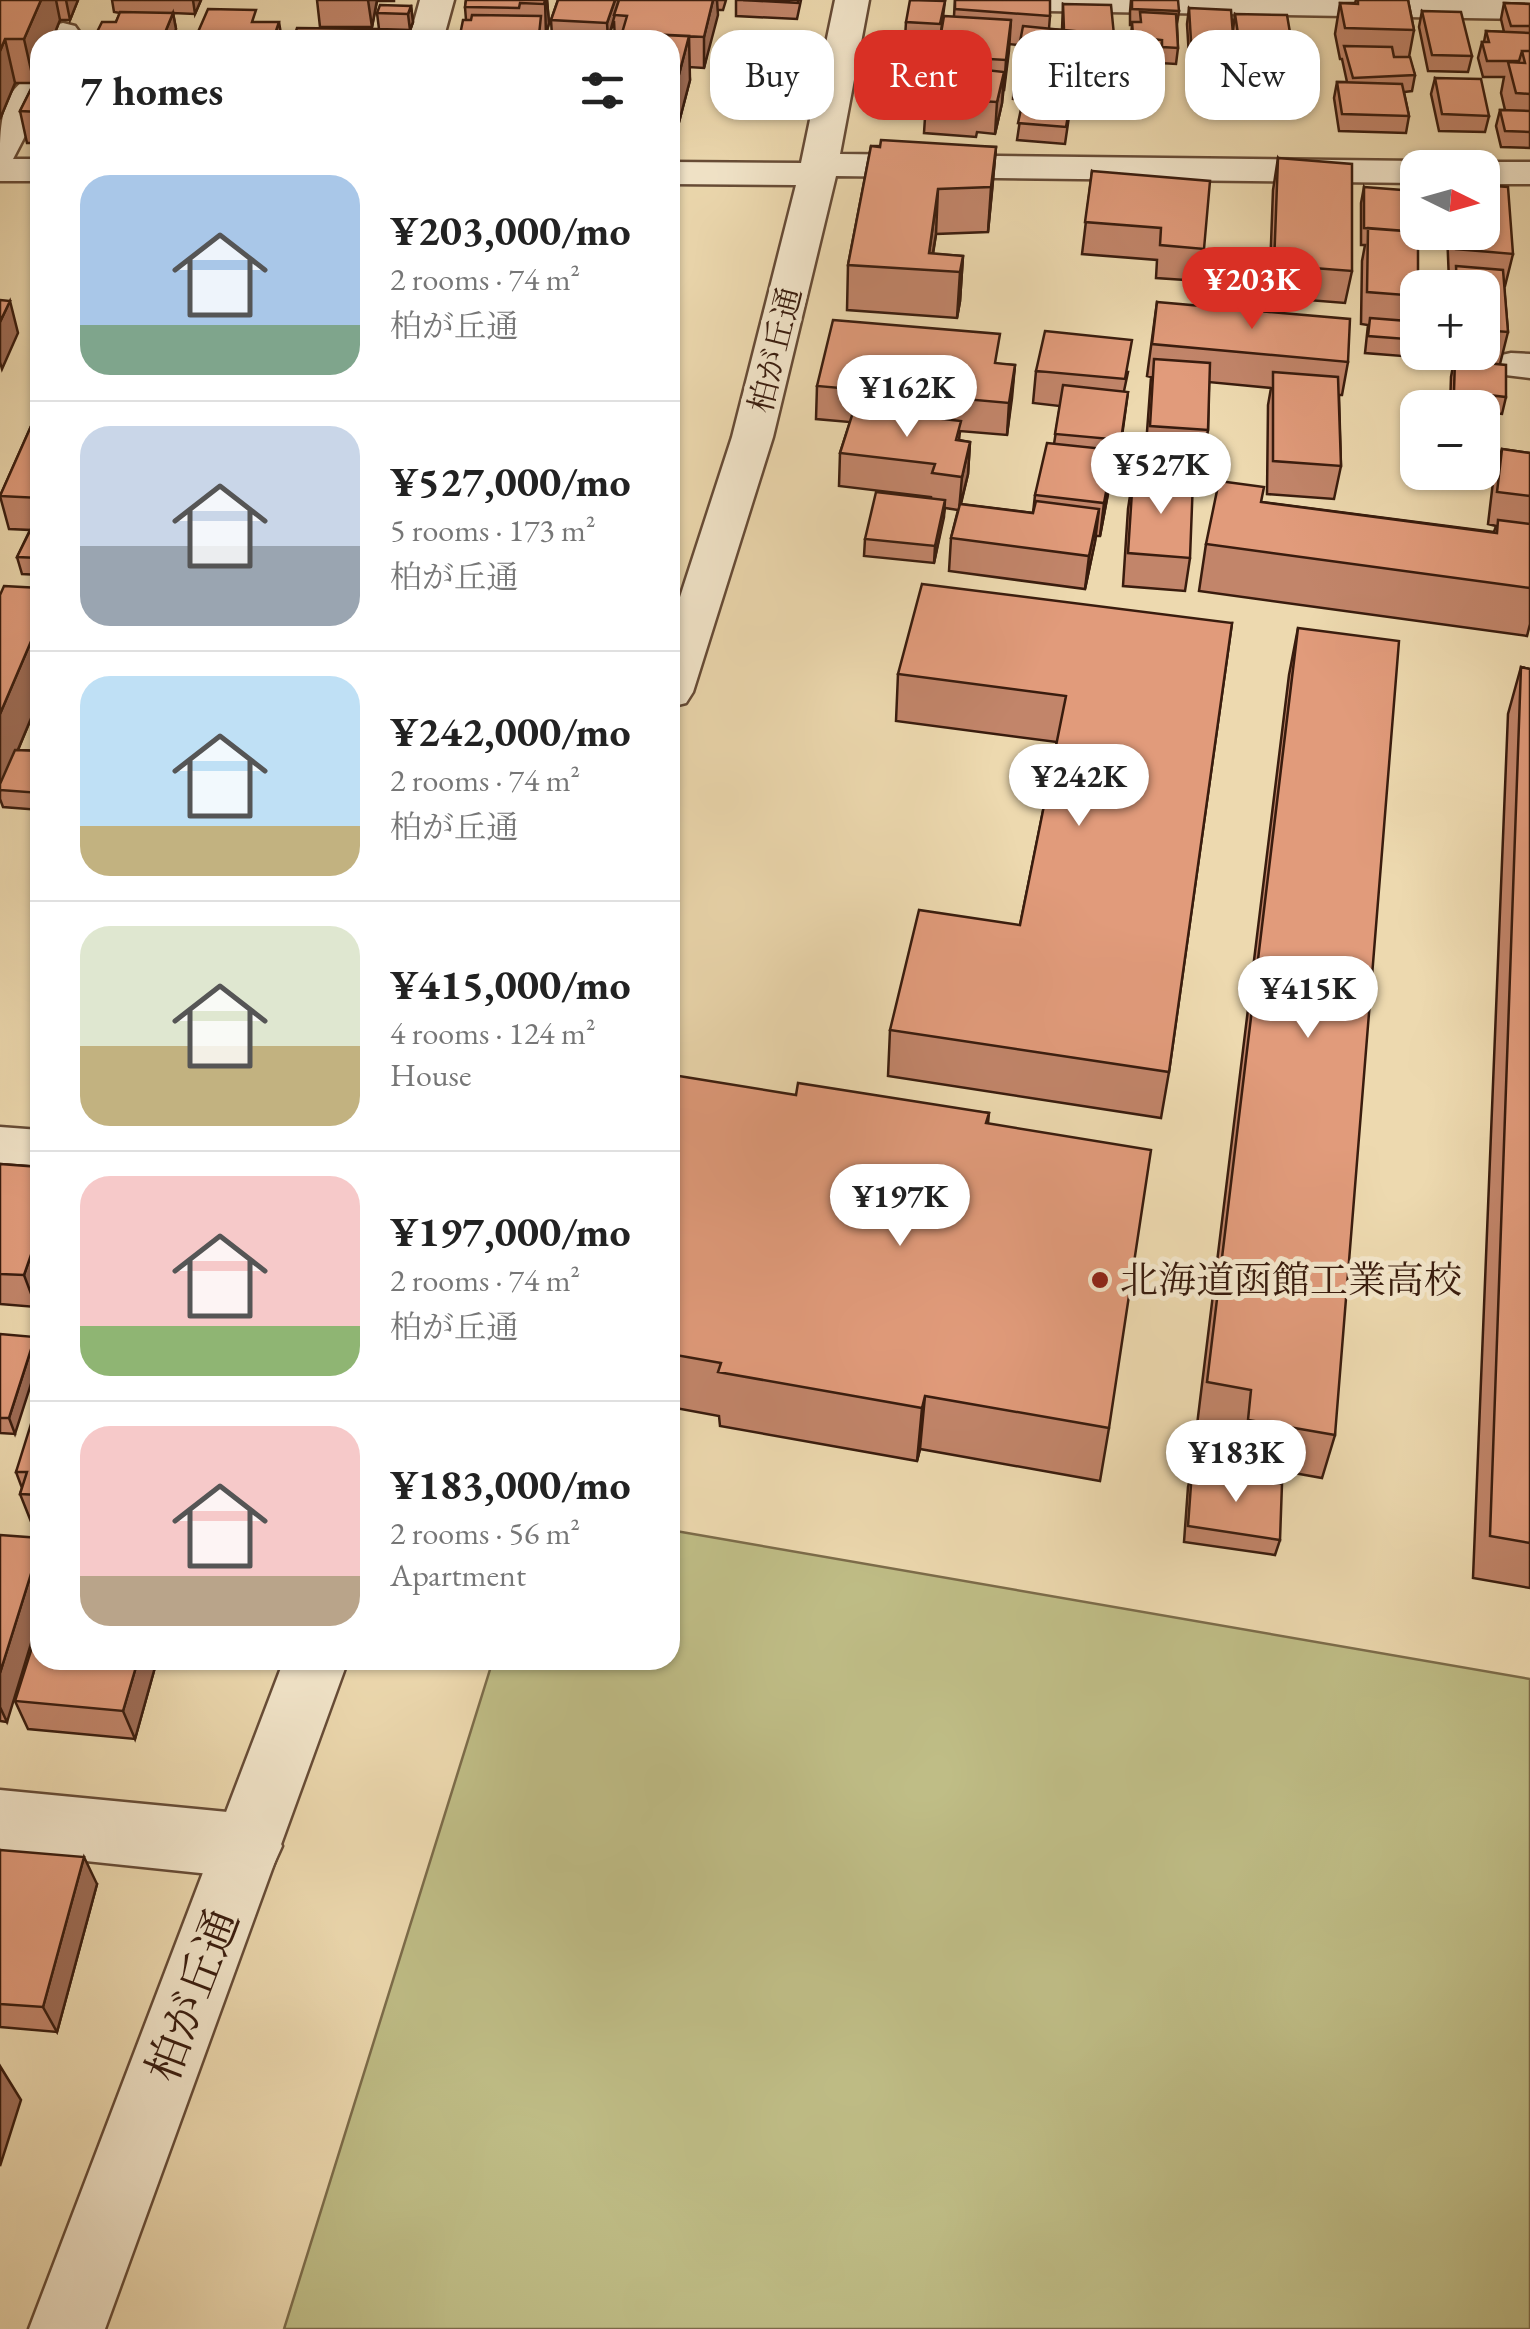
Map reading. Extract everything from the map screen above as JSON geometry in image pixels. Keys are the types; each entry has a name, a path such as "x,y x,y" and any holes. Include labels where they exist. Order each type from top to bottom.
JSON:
{"street":[{"path":"428,30 436,0"},
{"name":"柏が丘通","path":"680,641 738,499 820,170 852,0"},
{"path":"986,0 1530,9"},
{"path":"0,151 18,109 30,95"},
{"path":"0,170 30,170"},
{"path":"680,173 1400,172"},
{"path":"1500,173 1530,173"},
{"path":"0,1148 30,1150"},
{"name":"柏が丘通","path":"67,2329 312,1670"},
{"path":"0,1821 248,1846"}],"shaded area":[{"path":"680,1532 1530,1679 1530,2329 284,2329 490,1670 680,1670"}],"building":[{"path":"0,0 41,0 24,39 5,39 0,51"},
{"path":"466,0 545,0 544,4 520,3 519,8 465,7"},
{"path":"558,0 615,0 607,23 551,20"},
{"path":"619,0 713,0 704,37 680,36 680,30 623,30 627,16 614,15"},
{"path":"743,0 798,0 798,3"},
{"path":"910,0 945,1 940,24 906,22"},
{"path":"955,0 1050,0 1050,16 955,9"},
{"path":"1132,0 1178,0 1179,11 1132,9"},
{"path":"1358,0 1408,0 1414,30 1345,28 1340,3 1358,4"},
{"path":"1504,3 1530,4 1530,26 1511,26"},
{"path":"1063,4 1111,5 1114,30 1064,30"},
{"path":"380,5 411,6 408,14 377,13"},
{"path":"1189,8 1231,10 1233,30 1190,30"},
{"path":"208,9 256,10 252,22 279,22 276,30 199,30"},
{"path":"1422,11 1461,12 1472,56 1432,55"},
{"path":"120,12 173,13 166,30 98,30 102,22 116,22"},
{"path":"1140,12 1176,14 1178,48 1165,47 1165,30 1133,30 1132,22 1141,22"},
{"path":"1235,14 1287,15 1290,30 1237,30"},
{"path":"472,15 541,16 540,30 461,30 463,20 471,20"},
{"path":"944,16 1011,20 1006,60 992,59 992,30 942,30"},
{"path":"1023,26 1063,30 1022,30"},
{"path":"297,28 377,29 377,30"},
{"path":"1486,31 1530,33 1530,51 1522,51 1519,61 1487,61 1482,42 1489,42"},
{"path":"680,36 689,36 680,70"},
{"path":"1344,46 1392,47 1394,57 1410,57 1415,75 1353,78"},
{"path":"1522,51 1530,51 1530,94 1516,93 1508,62 1525,63"},
{"path":"992,71 1004,72 997,102 992,102"},
{"path":"1435,78 1481,79 1489,116 1442,114"},
{"path":"1337,82 1402,84 1409,116 1342,114"},
{"path":"30,91 30,112 20,111"},
{"path":"1500,110 1530,111 1530,132 1505,131"},
{"path":"1019,120 1067,120 1066,127 1018,123"},
{"path":"881,140 996,147 991,187 938,189 929,253 963,256 960,272 848,265 871,146 880,147"},
{"path":"1278,158 1352,164 1352,271 1274,265"},
{"path":"1092,171 1210,181 1204,249 1160,245 1161,228 1085,222"},
{"path":"1500,186 1508,187 1513,254 1467,250 1500,250"},
{"path":"1364,187 1400,190 1400,231 1364,228"},
{"path":"1368,228 1400,231 1400,250 1418,250 1418,270 1400,270 1400,295 1367,292"},
{"path":"1456,266 1503,270 1508,332 1500,331 1500,270 1456,270"},
{"path":"0,300 10,301 0,322"},
{"path":"1157,302 1350,319 1348,362 1152,344"},
{"path":"1370,318 1400,320 1400,339 1368,336"},
{"path":"833,320 1000,334 995,363 1015,365 1009,403 817,386"},
{"path":"1045,331 1132,340 1125,379 1036,371"},
{"path":"1154,359 1210,363 1208,430 1150,426"},
{"path":"1500,364 1506,365 1506,397 1500,396 1500,390 1454,390 1455,370 1500,370"},
{"path":"1273,372 1338,377 1341,466 1273,461"},
{"path":"1063,385 1128,392 1121,440 1055,434"},
{"path":"854,409 961,421 956,440 970,442 962,477 932,473 935,464 840,453"},
{"path":"30,428 30,498 0,496"},
{"path":"1047,443 1114,450 1104,503 1035,495"},
{"path":"1502,449 1530,453 1530,496 1497,492"},
{"path":"1133,476 1193,480 1190,558 1128,553"},
{"path":"1219,481 1264,487 1261,502 1497,533 1498,520 1530,524 1530,588 1206,544"},
{"path":"876,492 945,500 935,546 865,539"},
{"path":"1036,501 1099,509 1089,556 951,538 960,504 1033,513"},
{"path":"30,531 30,558 17,557"},
{"path":"922,584 1232,623 1169,1072 890,1030 919,910 1020,925 1066,696 898,674"},
{"path":"4,586 30,587 30,644 0,714 0,595"},
{"path":"1298,628 1399,641 1335,1435 1248,1420 1251,1390 1207,1382"},
{"path":"1521,667 1530,669 1530,1543 1490,1536"},
{"path":"15,750 30,751 30,792 0,790"},
{"path":"680,1076 796,1095 798,1083 989,1113 986,1123 1151,1150 1109,1428 925,1396 922,1408 718,1372 721,1363 680,1356"},
{"path":"0,1164 30,1166 30,1258 24,1275 0,1274"},
{"path":"0,1334 30,1337 30,1353 9,1418 0,1418"},
{"path":"30,1427 30,1494 20,1494 27,1472 16,1472"},
{"path":"1192,1471 1282,1484 1280,1540 1188,1526"},
{"path":"0,1535 30,1537 30,1577 0,1673"},
{"path":"30,1654 30,1670 135,1670 123,1711 15,1701"},
{"path":"0,1850 84,1857 43,2007 0,2004"}],"place":[{"name":"北海道函館工業高校","path":"1100,1280"}]}
